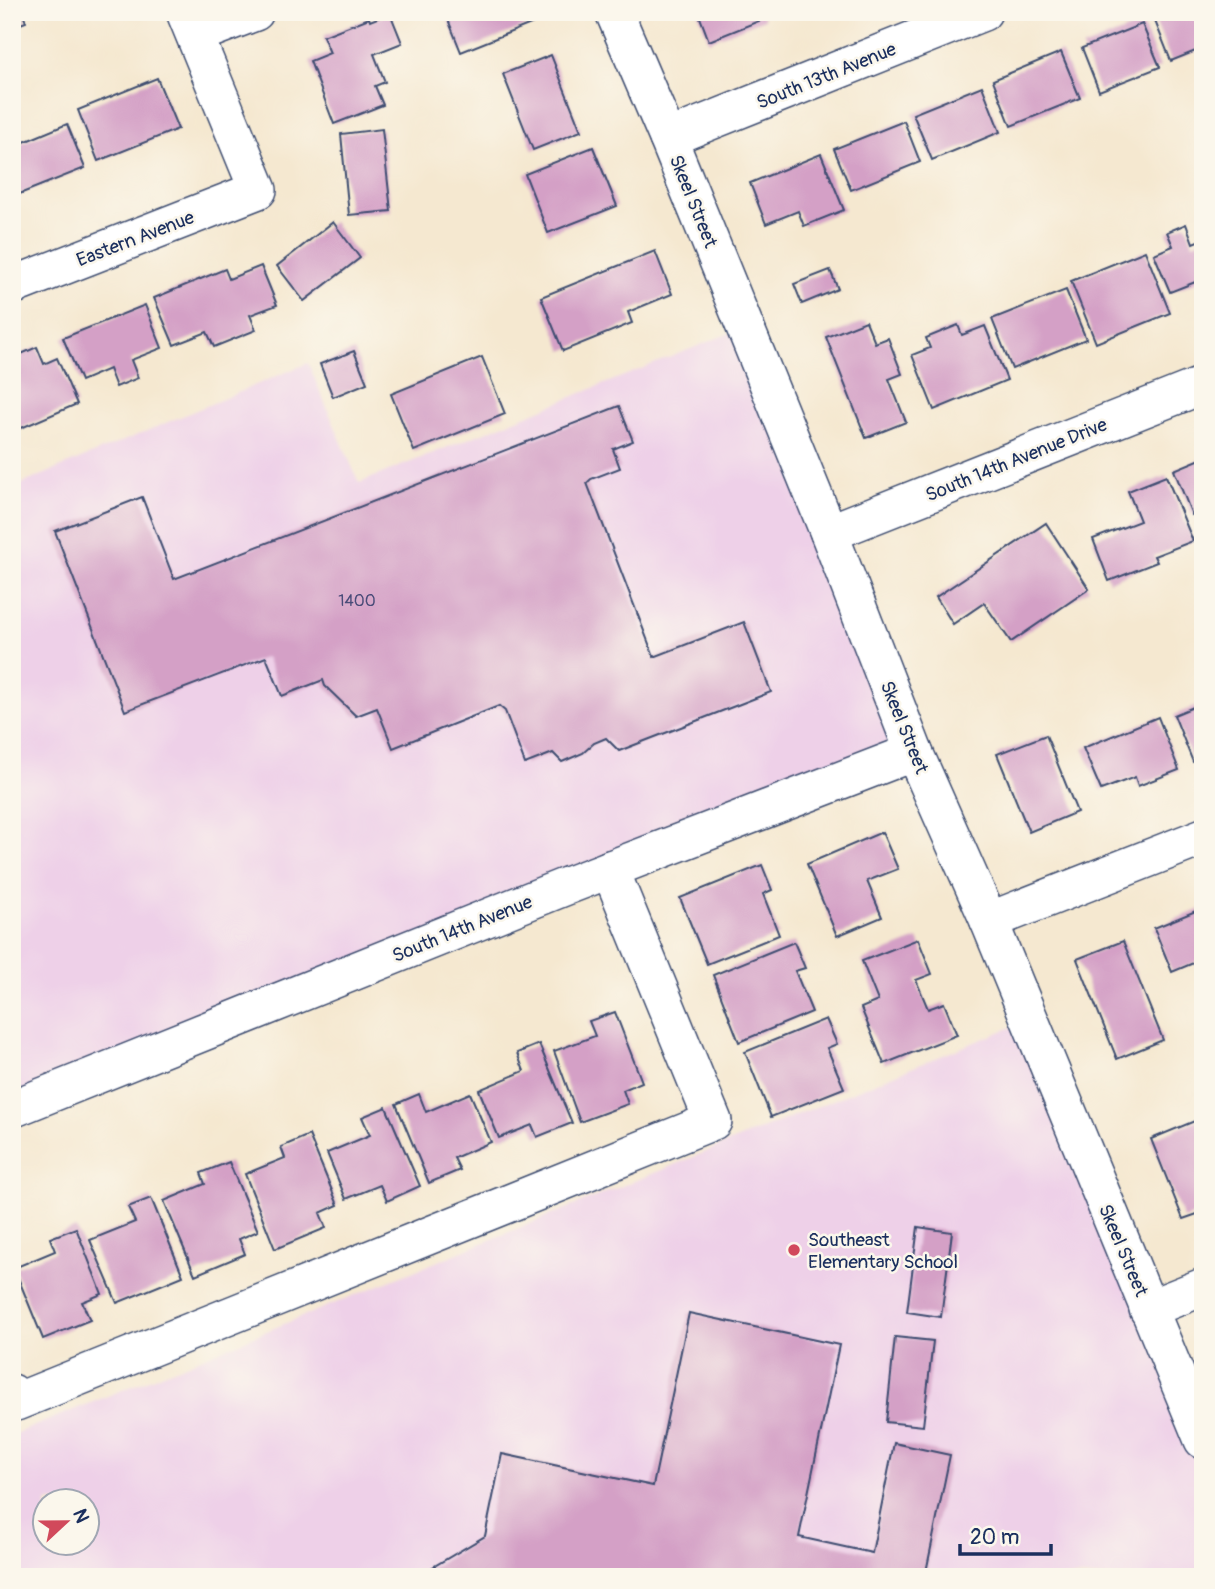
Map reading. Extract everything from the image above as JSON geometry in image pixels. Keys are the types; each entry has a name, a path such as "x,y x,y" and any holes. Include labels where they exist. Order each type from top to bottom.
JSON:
{"street":[{"path":"190,24 255,12"},
{"name":"Skeel Street","path":"614,12 829,533 914,752 989,921 1203,1440"},
{"name":"South 13th Avenue","path":"668,138 983,12"},
{"name":"Eastern Avenue","path":"12,286 258,190 190,24"},
{"name":"South 14th Avenue Drive","path":"829,533 1203,384"},
{"name":"South 14th Avenue","path":"12,1109 610,869 914,752"},
{"path":"989,921 1203,837"},
{"path":"12,1393 16,1402 713,1121 610,869"},
{"path":"1148,1309 1203,1287"}],"shaded area":[{"path":"745,327 914,752 12,1109 12,488 308,363 359,483"},
{"name":"Southeast Elementary School","path":"1029,1020 1203,1440 1203,1577 12,1577 12,1435"}],"building":[{"path":"12,12 22,12 26,22 12,27"},
{"path":"445,12 532,12 536,22 461,52"},
{"path":"698,12 762,12 764,19 709,41"},
{"path":"1177,12 1203,12 1203,48 1171,61 1155,21"},
{"path":"390,13 402,43 374,54 385,82 375,86 383,105 334,124 310,61 330,53 323,36"},
{"path":"1142,24 1160,67 1099,91 1082,48"},
{"path":"1061,52 1080,98 1011,126 993,80"},
{"path":"551,55 581,131 533,150 503,74"},
{"path":"157,78 178,129 98,161 78,110"},
{"path":"982,86 1000,132 932,160 913,114"},
{"path":"904,121 920,162 851,190 834,149"},
{"path":"67,124 85,168 12,197 12,147"},
{"path":"382,129 391,211 349,215 341,134"},
{"path":"593,147 617,206 548,233 525,174"},
{"path":"821,154 844,210 804,226 798,211 766,224 750,183"},
{"path":"333,222 360,258 304,301 277,266"},
{"path":"1186,224 1193,243 1203,239 1203,279 1170,292 1154,254 1173,246 1167,232"},
{"path":"655,251 672,294 628,312 632,323 563,351 541,297"},
{"path":"1145,251 1170,313 1096,343 1071,281"},
{"path":"261,266 277,305 250,315 256,330 214,347 207,332 174,345 154,298 225,269 229,279"},
{"path":"830,270 838,289 802,304 794,284"},
{"path":"1066,290 1086,339 1012,369 992,319"},
{"path":"145,305 162,348 131,360 138,378 116,387 109,369 81,381 63,338"},
{"path":"866,321 875,343 888,338 902,374 889,379 906,422 866,438 826,337"},
{"path":"958,325 962,335 985,326 1007,380 934,410 912,355 930,348 926,338"},
{"path":"37,347 44,364 57,358 77,404 12,432 12,358"},
{"path":"354,351 367,383 333,397 320,364"},
{"path":"482,357 505,414 414,451 391,394"},
{"path":"619,406 633,441 613,449 620,468 587,483 654,657 744,622 771,692 619,751 606,738 594,743 583,753 562,762 553,753 525,764 505,711 499,706 393,748 377,708 356,716 325,686 323,680 282,696 266,657 125,711 55,531 142,497 174,579"},
{"path":"1203,458 1203,511 1192,515 1174,470"},
{"path":"1166,476 1193,541 1154,556 1157,562 1109,581 1093,539 1140,521 1128,491"},
{"path":"1046,523 1089,589 1011,642 984,603 953,624 936,597"},
{"path":"1203,703 1203,758 1193,762 1174,715"},
{"path":"1158,717 1179,770 1138,786 1135,777 1101,790 1083,748"},
{"path":"1046,735 1077,812 1029,832 997,754"},
{"path":"882,832 898,869 867,881 882,917 837,936 807,864"},
{"path":"762,865 772,890 763,894 779,935 707,964 680,898"},
{"path":"1203,908 1203,959 1172,972 1154,928"},
{"path":"918,939 932,974 916,980 928,1009 944,1003 957,1035 884,1064 861,1008 878,1001 862,961"},
{"path":"1123,941 1163,1040 1117,1059 1077,959"},
{"path":"794,942 805,968 795,971 812,1012 739,1042 713,975"},
{"path":"615,1012 642,1082 623,1090 628,1104 580,1122 554,1051 595,1036 589,1021"},
{"path":"826,1019 837,1044 827,1048 844,1088 771,1117 745,1052"},
{"path":"539,1044 572,1123 537,1137 532,1125 499,1138 479,1090 524,1071 517,1053"},
{"path":"470,1093 491,1142 454,1158 460,1170 429,1183 396,1104 419,1094 426,1112"},
{"path":"386,1107 420,1186 387,1201 380,1185 346,1199 327,1153 370,1135 362,1117"},
{"path":"1197,1120 1203,1134 1203,1212 1183,1219 1151,1139"},
{"path":"309,1135 338,1205 320,1213 326,1228 275,1249 245,1174 285,1158 281,1147"},
{"path":"229,1162 258,1231 239,1239 245,1254 195,1275 164,1201 205,1184 201,1173"},
{"path":"151,1198 183,1276 117,1303 90,1240 135,1222 128,1207"},
{"path":"918,1227 952,1232 941,1317 907,1312"},
{"path":"76,1228 102,1294 82,1302 90,1320 43,1339 14,1268 55,1251 50,1238"},
{"path":"689,1313 839,1345 799,1537 872,1553 894,1443 950,1455 925,1577 416,1577 485,1536 502,1454 653,1486"},
{"path":"895,1337 933,1341 923,1426 886,1422"}],"place":[{"name":"Southeast Elementary School","path":"794,1250"}]}
